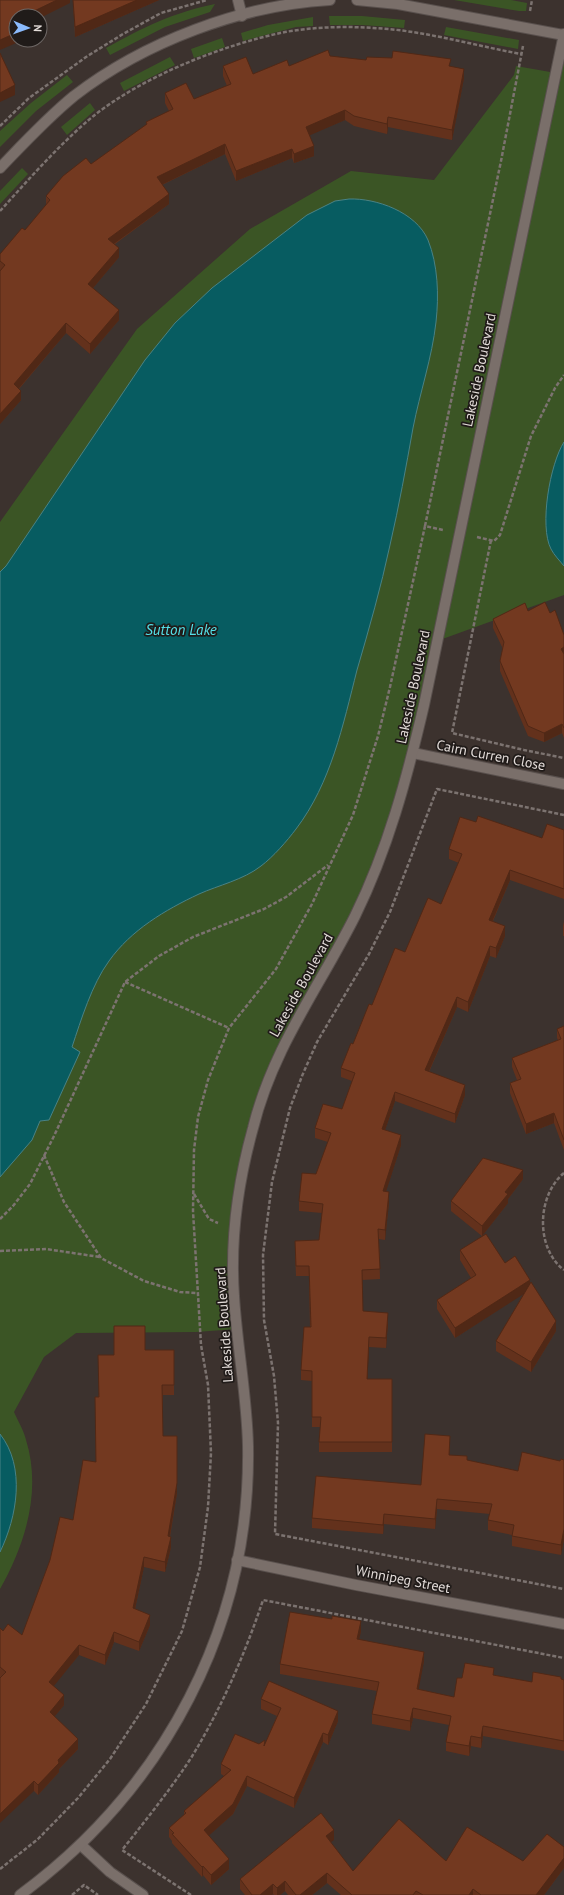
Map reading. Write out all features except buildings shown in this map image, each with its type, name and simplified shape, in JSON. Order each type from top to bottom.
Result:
[{"type":"street","points":[[238,0],[242,16]]},
{"type":"street","points":[[0,168],[40,125],[74,96],[110,71],[144,52],[179,36],[242,16],[302,2],[330,0]]},
{"type":"street","points":[[357,0],[398,4],[564,34]]},
{"type":"street","name":"Lakeside Boulevard","points":[[20,1895],[57,1867],[82,1845],[145,1772],[168,1737],[189,1699],[207,1659],[222,1618],[237,1560],[246,1490],[248,1446],[234,1296],[235,1228],[242,1176],[261,1098],[290,1031],[337,949],[373,876],[389,836],[413,753],[564,34]]},
{"type":"street","name":"Cairn Curren Close","points":[[413,753],[564,784]]},
{"type":"street","name":"Winnipeg Street","points":[[237,1560],[356,1585],[564,1624]]},
{"type":"street","points":[[82,1845],[110,1872],[143,1895]]},
{"type":"path","points":[[0,126],[34,94],[86,57],[122,34],[160,13],[208,0]]},
{"type":"path","points":[[0,1869],[38,1839],[78,1798],[110,1759],[146,1704],[182,1631],[200,1568],[208,1507],[211,1453],[208,1385],[201,1345],[197,1293],[194,1150],[198,1117],[208,1080],[229,1028],[276,969],[312,904],[353,815],[378,736],[425,526],[501,161],[532,0]]},
{"type":"path","points":[[0,211],[62,145],[103,109],[160,76],[235,46],[286,32],[339,27],[374,28],[409,32],[521,54]]},
{"type":"path","points":[[425,526],[494,541],[503,530],[513,491],[531,436],[555,388],[564,375]]},
{"type":"path","points":[[491,540],[452,732],[524,750],[564,758]]},
{"type":"path","points":[[564,815],[437,789],[390,912],[369,954],[317,1042],[290,1108],[273,1175],[263,1255],[264,1320],[274,1376],[278,1423],[275,1534],[564,1588]]},
{"type":"path","points":[[0,1219],[13,1206],[30,1184],[125,982],[159,956],[193,937],[264,909],[286,897],[330,864]]},
{"type":"path","points":[[125,982],[229,1028]]},
{"type":"path","points":[[44,1155],[64,1202],[101,1258]]},
{"type":"path","points":[[564,1173],[559,1177],[549,1192],[543,1211],[545,1242],[553,1257],[564,1270]]},
{"type":"path","points":[[194,1194],[209,1220],[235,1228]]},
{"type":"path","points":[[0,1251],[46,1249],[101,1258],[144,1281],[180,1292],[197,1293]]},
{"type":"path","points":[[191,1895],[122,1850],[160,1803],[191,1757],[211,1722],[253,1628],[263,1600],[564,1658]]},
{"type":"path","points":[[72,1895],[84,1885],[98,1895]]},
{"type":"green space","points":[[454,0],[511,0],[527,3],[526,11],[519,11]]},
{"type":"green space","points":[[215,4],[210,12],[165,27],[110,55],[106,48],[172,16]]},
{"type":"green space","points":[[329,16],[362,16],[405,20],[404,28],[362,25],[330,25]]},
{"type":"green space","points":[[313,17],[313,26],[296,27],[243,41],[241,33],[268,25]]},
{"type":"green space","points":[[446,27],[519,40],[518,49],[444,35]]},
{"type":"green space","points":[[564,34],[564,595],[437,641],[424,705],[373,876],[272,1072],[237,1206],[237,1329],[196,1332],[76,1333],[44,1357],[14,1412],[25,1437],[31,1459],[31,1498],[28,1517],[17,1554],[0,1589],[0,522],[137,329],[250,229],[351,171],[434,180],[514,75],[516,66],[556,73]]},
{"type":"green space","points":[[222,38],[225,47],[194,58],[191,49]]},
{"type":"green space","points":[[170,57],[175,65],[124,91],[120,83]]},
{"type":"green space","points":[[67,75],[73,82],[36,111],[0,147],[0,131],[31,103]]},
{"type":"green space","points":[[90,103],[95,110],[67,135],[61,127]]},
{"type":"green space","points":[[22,168],[28,174],[0,204],[0,191]]},
{"type":"water","name":"Sutton Lake","points":[[360,199],[383,204],[405,214],[422,230],[428,240],[434,260],[437,280],[437,301],[432,349],[416,415],[386,561],[375,608],[341,732],[327,773],[308,811],[292,834],[280,849],[261,866],[247,875],[199,894],[161,914],[138,930],[109,961],[97,980],[79,1025],[72,1047],[80,1052],[49,1120],[40,1121],[32,1140],[0,1177],[0,572],[6,566],[145,360],[175,323],[212,288],[307,215],[335,201]]},
{"type":"water","points":[[564,442],[564,566],[551,549],[546,526],[546,511],[554,465]]},
{"type":"water","points":[[0,1434],[8,1447],[13,1461],[16,1477],[16,1492],[11,1523],[0,1552]]}]
